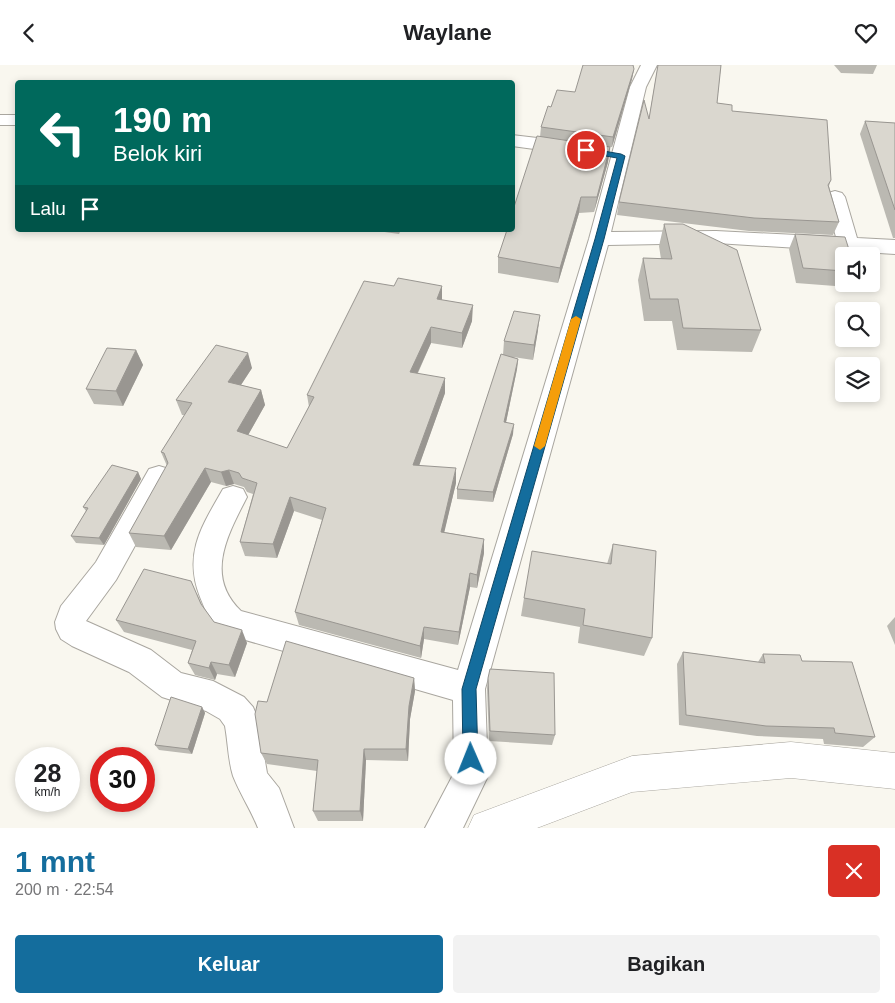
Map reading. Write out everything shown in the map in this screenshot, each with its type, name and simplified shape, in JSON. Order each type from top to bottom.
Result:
[{"type":"street","points":[[443,828],[471,776],[469,689],[599,239],[603,153],[649,65]]},
{"type":"street","points":[[0,120],[15,120]]},
{"type":"street","points":[[515,140],[603,153]]},
{"type":"street","points":[[835,197],[848,244]]},
{"type":"street","points":[[599,239],[716,237],[895,247]]},
{"type":"street","points":[[159,477],[106,571],[72,616],[70,622],[72,629],[83,636],[140,661],[173,686],[213,697],[232,708],[241,719],[250,774],[256,789],[266,801],[276,828]]},
{"type":"street","points":[[233,497],[212,536],[206,568],[207,580],[219,610],[232,623],[469,689]]},
{"type":"street","points":[[487,828],[632,774],[791,760],[895,771]]},
{"type":"building","points":[[583,65],[633,65],[634,69],[613,137],[541,127],[548,106],[551,107],[557,90],[575,92]]},
{"type":"building","points":[[658,65],[721,65],[717,103],[732,105],[732,111],[827,120],[831,180],[828,185],[839,222],[754,218],[619,202],[644,100],[649,119]]},
{"type":"building","points":[[865,121],[895,123],[895,210]]},
{"type":"building","points":[[537,136],[610,147],[597,197],[581,197],[560,268],[498,257],[506,232],[515,232],[515,204]]},
{"type":"building","points":[[664,224],[683,224],[737,250],[761,330],[683,328],[678,299],[650,299],[643,258],[672,259]]},
{"type":"building","points":[[795,234],[845,237],[848,247],[835,247],[835,270],[803,268]]},
{"type":"building","points":[[398,278],[442,286],[437,299],[473,305],[462,333],[431,327],[410,372],[445,378],[413,465],[456,468],[441,532],[484,539],[477,575],[470,573],[459,632],[424,627],[420,646],[295,612],[326,508],[290,497],[273,544],[240,542],[257,483],[242,478],[239,473],[229,470],[221,472],[205,468],[164,536],[129,533],[168,463],[164,453],[161,452],[192,403],[176,400],[216,345],[248,353],[228,382],[261,390],[237,431],[287,448],[314,397],[307,395],[364,281],[394,286]]},
{"type":"building","points":[[514,311],[540,315],[534,345],[504,341]]},
{"type":"building","points":[[107,348],[136,350],[116,391],[86,389]]},
{"type":"building","points":[[501,354],[518,359],[504,422],[514,424],[493,492],[457,489]]},
{"type":"building","points":[[112,465],[138,472],[99,538],[71,536],[88,508],[83,507]]},
{"type":"building","points":[[613,544],[656,551],[652,638],[583,625],[585,609],[524,598],[532,551],[611,564]]},
{"type":"building","points":[[144,569],[191,581],[201,604],[214,622],[242,630],[229,665],[211,662],[209,668],[188,663],[196,641],[116,620]]},
{"type":"building","points":[[286,641],[414,678],[409,706],[406,749],[364,749],[360,811],[313,811],[318,760],[261,753],[255,714],[258,701],[267,702]]},
{"type":"building","points":[[683,652],[765,663],[763,654],[800,655],[802,661],[852,662],[875,737],[835,733],[834,728],[766,726],[686,715]]},
{"type":"building","points":[[490,669],[554,673],[555,735],[490,731],[488,678]]},
{"type":"building","points":[[171,697],[202,707],[188,749],[155,745]]},
{"type":"slow traffic","points":[[540,446],[576,319]]},
{"type":"route","points":[[471,759],[469,689],[599,239],[621,156],[586,150]]}]
